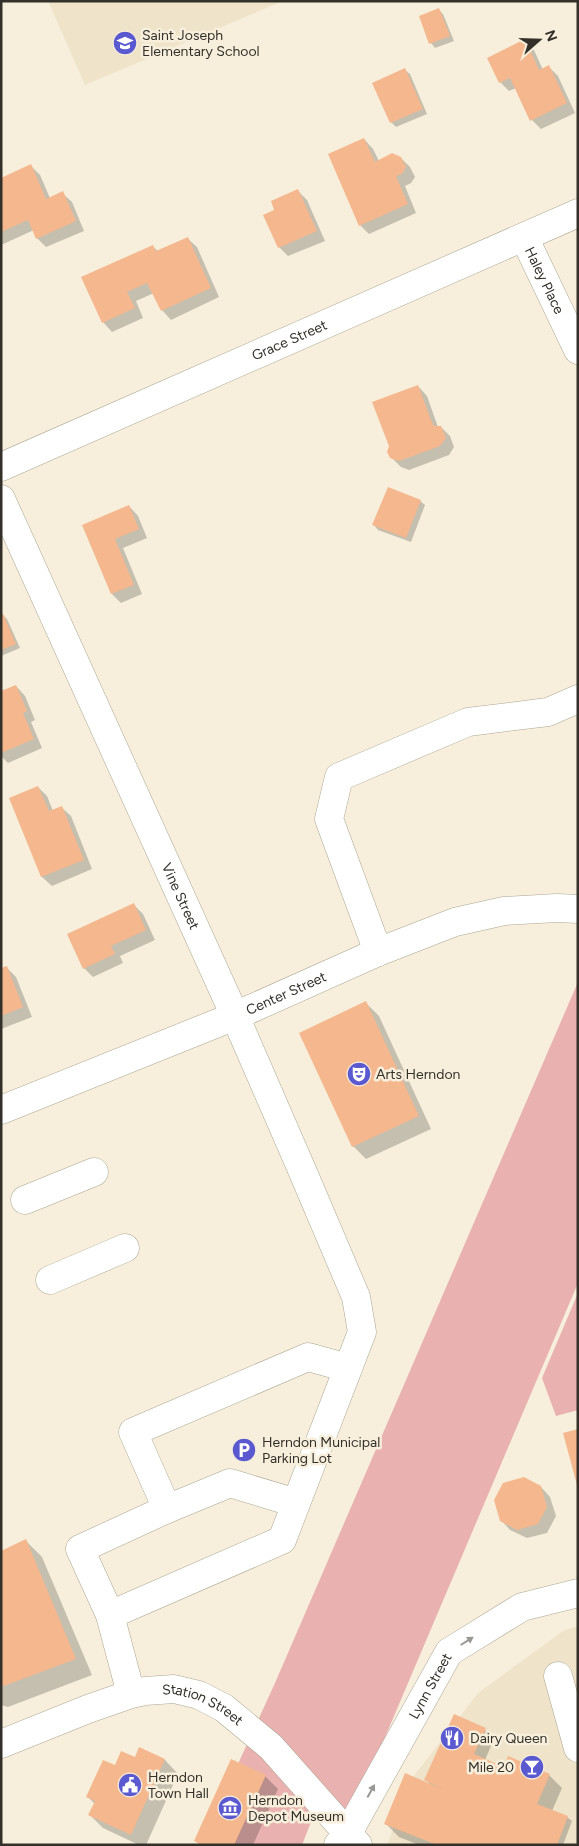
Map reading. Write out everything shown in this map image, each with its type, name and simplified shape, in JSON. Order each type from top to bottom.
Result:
[{"type":"street","name":"Grace Street","points":[[1,467],[578,213]]},
{"type":"street","name":"Haley Place","points":[[524,237],[578,350]]},
{"type":"street","name":"Vine Street","points":[[1,499],[235,1016],[356,1297],[362,1332],[282,1540],[110,1615]]},
{"type":"street","points":[[378,952],[329,819],[339,777],[468,722],[548,712],[578,699]]},
{"type":"street","name":"Center Street","points":[[1,1110],[235,1016],[378,952],[455,922],[522,910],[578,909]]},
{"type":"street","points":[[25,1200],[94,1172]]},
{"type":"street","points":[[50,1280],[125,1248]]},
{"type":"street","points":[[167,1509],[133,1432],[308,1357],[348,1368]]},
{"type":"street","points":[[131,1694],[110,1615],[80,1549],[230,1482],[296,1503]]},
{"type":"street","name":"Lynn Street","points":[[348,1841],[449,1652],[522,1607],[578,1593]]},
{"type":"street","points":[[558,1676],[578,1748]]},
{"type":"street","name":"Station Street","points":[[1,1744],[131,1694],[174,1689],[199,1695],[224,1708],[271,1747],[348,1841]]},
{"type":"shaded area","name":"Saint Joseph Elementary School","points":[[48,1],[283,1],[85,85]]},
{"type":"shaded area","points":[[578,982],[578,1283],[346,1829],[313,1817],[302,1845],[201,1845],[275,1683]]},
{"type":"shaded area","points":[[578,1293],[578,1410],[556,1416],[542,1378]]},
{"type":"shaded area","points":[[578,1626],[578,1845],[387,1845],[413,1777],[478,1693],[563,1631]]},
{"type":"building","points":[[439,8],[450,36],[429,44],[419,16]]},
{"type":"building","points":[[525,39],[539,70],[549,65],[567,103],[530,121],[510,78],[499,83],[487,58]]},
{"type":"building","points":[[405,68],[423,109],[390,123],[372,83]]},
{"type":"building","points":[[364,138],[375,162],[392,153],[401,157],[406,167],[402,174],[396,176],[408,204],[359,226],[328,154]]},
{"type":"building","points":[[31,164],[46,199],[63,191],[76,221],[36,239],[28,220],[1,232],[1,178]]},
{"type":"building","points":[[298,189],[317,231],[278,248],[263,215],[274,210],[271,201]]},
{"type":"building","points":[[188,237],[211,288],[161,311],[147,283],[127,292],[135,308],[102,323],[81,277],[153,245],[156,251]]},
{"type":"building","points":[[418,385],[434,426],[441,426],[446,438],[440,446],[399,461],[390,458],[387,452],[389,446],[372,402]]},
{"type":"building","points":[[388,487],[421,500],[406,538],[372,525]]},
{"type":"building","points":[[129,505],[139,529],[115,539],[134,585],[111,594],[82,525]]},
{"type":"building","points":[[1,614],[3,614],[16,644],[1,650]]},
{"type":"building","points":[[16,685],[27,711],[23,713],[34,739],[1,753],[1,691]]},
{"type":"building","points":[[38,786],[49,811],[62,806],[84,860],[41,877],[9,798]]},
{"type":"building","points":[[134,903],[146,930],[111,946],[115,954],[83,969],[67,934]]},
{"type":"building","points":[[7,966],[23,1007],[1,1016],[1,968]]},
{"type":"building","name":"Arts Herndon","points":[[366,1001],[419,1116],[352,1147],[299,1033]]},
{"type":"building","points":[[578,1429],[578,1485],[577,1485],[563,1433]]},
{"type":"building","points":[[524,1477],[541,1486],[547,1507],[538,1524],[517,1530],[500,1521],[494,1500],[503,1483]]},
{"type":"building","points":[[26,1539],[76,1659],[1,1687],[1,1551]]},
{"type":"building","points":[[454,1714],[486,1728],[474,1754],[504,1767],[508,1756],[550,1774],[537,1804],[568,1816],[557,1845],[437,1845],[384,1824],[405,1773],[442,1789],[424,1780]]},
{"type":"building","points":[[139,1747],[165,1759],[131,1835],[88,1815],[95,1801],[86,1797],[103,1760],[115,1765],[121,1751],[135,1757]]},
{"type":"building","name":"Herndon Depot Museum","points":[[231,1759],[266,1775],[234,1845],[202,1845],[194,1841]]},
{"type":"place","name":"Saint Joseph Elementary School","points":[[125,43]]},
{"type":"place","name":"Arts Herndon","points":[[359,1074]]},
{"type":"place","name":"Herndon Municipal Parking Lot","points":[[244,1450]]},
{"type":"place","name":"Dairy Queen","points":[[452,1738]]},
{"type":"place","name":"Mile 20","points":[[532,1767]]},
{"type":"place","name":"Herndon Town Hall","points":[[130,1785]]},
{"type":"place","name":"Herndon Depot Museum","points":[[230,1808]]}]
